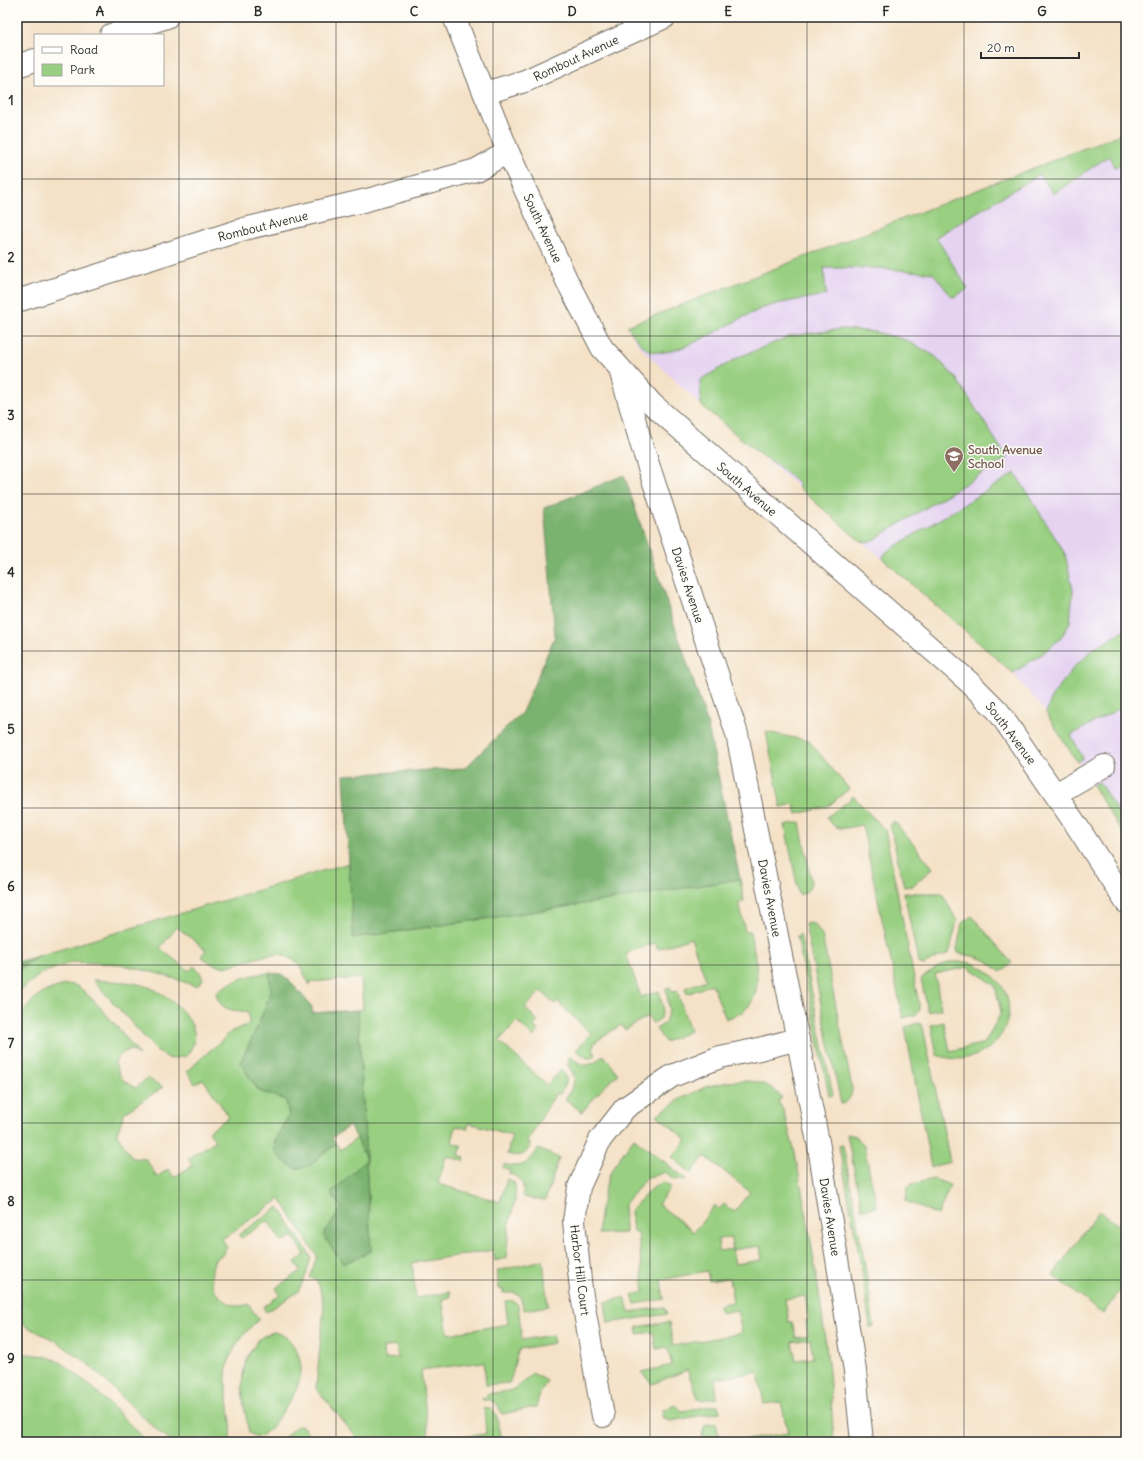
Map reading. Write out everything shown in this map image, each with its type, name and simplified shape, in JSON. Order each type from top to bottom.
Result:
[{"type":"street","points":[[114,34],[166,17]]},
{"type":"street","name":"South Avenue","points":[[454,17],[508,152],[567,281],[602,348],[652,404],[669,420],[969,682],[998,711],[1056,794],[1126,902]]},
{"type":"street","name":"Rombout Avenue","points":[[485,94],[525,81],[665,17]]},
{"type":"street","points":[[17,66],[34,60]]},
{"type":"street","name":"Rombout Avenue","points":[[17,301],[244,229],[367,200],[476,170],[508,152]]},
{"type":"street","name":"Davies Avenue","points":[[620,368],[641,442],[737,734],[819,1147],[850,1339],[858,1394],[862,1442]]},
{"type":"street","points":[[1056,794],[1104,766]]},
{"type":"street","name":"Harbor Hill Court","points":[[603,1416],[581,1290],[574,1221],[579,1187],[600,1140],[625,1108],[672,1076],[720,1057],[798,1039]]},
{"type":"shaded area","name":"South Avenue School","points":[[1126,132],[1126,838],[1046,713],[1013,673],[884,560],[701,405],[645,352],[635,340],[627,326]]},
{"type":"green space","points":[[1126,132],[1126,163],[1114,167],[1109,156],[1053,194],[1040,174],[936,237],[968,289],[954,297],[951,296],[933,273],[876,268],[824,268],[826,295],[766,307],[694,343],[666,352],[650,351],[639,342],[627,326]]},
{"type":"green space","points":[[843,329],[875,332],[906,340],[935,356],[956,378],[1007,458],[875,539],[867,542],[860,541],[799,488],[799,484],[776,464],[763,457],[701,405],[700,380],[739,357],[791,336]]},
{"type":"green space","points":[[1015,473],[1065,554],[1073,590],[1070,622],[1061,638],[1042,654],[1013,673],[884,560],[883,557],[886,552]]},
{"type":"green space","points":[[624,475],[707,722],[740,879],[545,910],[353,938],[344,775],[465,768],[522,712],[555,636],[544,508]]},
{"type":"green space","points":[[1126,630],[1126,705],[1071,735],[1083,758],[1077,762],[1046,713],[1052,696],[1075,666],[1096,647]]},
{"type":"green space","points":[[766,732],[809,741],[849,789],[827,807],[797,814],[794,804],[781,807]]},
{"type":"green space","points":[[1099,782],[1126,825],[1126,838],[1092,785]]},
{"type":"green space","points":[[853,796],[885,830],[920,1009],[917,1013],[903,1018],[862,825],[838,828],[830,822],[827,817]]},
{"type":"green space","points":[[894,821],[933,868],[912,886],[904,887],[890,824]]},
{"type":"green space","points":[[800,822],[811,880],[808,890],[799,895],[785,825]]},
{"type":"green space","points":[[349,863],[354,938],[740,879],[744,901],[739,902],[745,931],[750,931],[756,960],[757,982],[756,992],[747,1008],[726,1019],[712,984],[687,994],[685,988],[706,980],[691,938],[658,949],[655,943],[626,953],[641,997],[659,991],[663,1008],[661,1018],[653,1024],[648,1016],[625,1030],[621,1025],[595,1042],[593,1047],[595,1055],[591,1058],[587,1058],[576,1050],[591,1034],[557,1001],[555,1004],[541,991],[525,1008],[538,1021],[534,1026],[539,1031],[533,1037],[517,1021],[499,1041],[547,1085],[561,1070],[566,1080],[564,1089],[559,1095],[556,1093],[527,1142],[531,1145],[524,1154],[515,1156],[507,1154],[512,1135],[469,1123],[467,1129],[456,1126],[452,1142],[462,1146],[459,1155],[465,1157],[464,1161],[446,1156],[438,1184],[500,1202],[507,1179],[514,1182],[516,1193],[509,1226],[506,1258],[495,1261],[493,1250],[412,1263],[416,1298],[450,1292],[450,1297],[442,1299],[448,1334],[508,1324],[505,1301],[514,1301],[518,1305],[522,1340],[552,1335],[554,1343],[520,1349],[516,1357],[509,1383],[486,1385],[484,1362],[421,1370],[429,1441],[486,1434],[484,1409],[488,1409],[496,1415],[503,1442],[360,1442],[316,1388],[324,1306],[319,1285],[316,1280],[310,1278],[317,1256],[280,1199],[222,1239],[227,1247],[223,1250],[225,1253],[215,1259],[212,1268],[212,1282],[218,1294],[227,1302],[237,1306],[248,1304],[259,1319],[236,1345],[227,1368],[226,1386],[231,1428],[229,1442],[172,1442],[164,1437],[87,1363],[56,1341],[27,1327],[22,1322],[17,1201],[17,1032],[20,1019],[35,998],[47,991],[64,985],[74,985],[80,988],[98,1005],[139,1055],[131,1050],[123,1052],[118,1057],[115,1062],[118,1072],[122,1078],[128,1084],[136,1088],[147,1078],[163,1087],[124,1113],[117,1134],[132,1158],[146,1159],[157,1177],[168,1169],[174,1177],[192,1166],[188,1158],[215,1141],[209,1131],[229,1117],[203,1079],[195,1084],[187,1071],[232,1031],[249,1024],[248,1012],[232,1010],[223,1006],[220,1003],[216,992],[241,979],[269,973],[271,992],[257,1028],[240,1063],[259,1091],[286,1100],[289,1116],[274,1142],[310,1165],[336,1144],[340,1150],[357,1138],[366,1158],[358,1010],[363,1009],[361,978],[310,982],[310,985],[298,963],[281,954],[264,956],[225,967],[212,964],[201,956],[206,950],[177,927],[160,948],[189,971],[194,966],[200,972],[203,980],[196,986],[163,975],[120,964],[73,962],[42,973],[17,993],[17,971],[38,956]],"holes":[[[366,1161],[371,1251],[331,1193]],[[396,1346],[398,1358],[384,1359],[383,1348]]]},
{"type":"green space","points":[[904,893],[942,893],[957,921],[949,954],[934,959],[924,965],[920,964],[918,961]]},
{"type":"green space","points":[[972,916],[1012,963],[1001,972],[987,961],[958,953],[957,949],[962,923]]},
{"type":"green space","points":[[810,923],[815,925],[822,935],[852,1088],[850,1098],[841,1104],[805,924]]},
{"type":"green space","points":[[800,934],[833,1095],[829,1096],[797,936]]},
{"type":"green space","points":[[38,956],[17,971],[17,962]]},
{"type":"green space","points":[[950,962],[966,962],[986,970],[1002,986],[1008,1002],[1008,1019],[1002,1034],[990,1047],[975,1056],[957,1059],[937,1055],[931,1025],[944,1022],[950,1051],[985,1043],[1001,1012],[995,985],[968,967],[935,974],[941,1009],[928,1012],[921,979],[936,968]]},
{"type":"green space","points":[[269,973],[281,974],[291,982],[312,1007],[312,1013],[358,1010],[371,1251],[343,1264],[323,1235],[342,1208],[331,1193],[366,1160],[357,1138],[349,1126],[332,1138],[336,1144],[310,1165],[296,1169],[283,1161],[276,1153],[275,1143],[279,1131],[289,1116],[286,1100],[259,1091],[240,1063],[257,1028],[271,992]]},
{"type":"green space","points":[[93,980],[142,985],[159,992],[178,1006],[191,1024],[194,1033],[194,1042],[187,1056],[170,1059],[156,1050]]},
{"type":"green space","points":[[670,987],[673,992],[677,991],[690,1031],[665,1042],[656,1029],[665,1023],[669,1009],[666,988]]},
{"type":"green space","points":[[918,1023],[923,1027],[950,1162],[931,1167],[905,1027]]},
{"type":"green space","points":[[604,1055],[618,1074],[601,1090],[582,1112],[565,1099],[574,1082],[573,1074],[567,1065],[570,1061],[567,1059],[570,1056],[579,1063],[587,1065],[595,1062]]},
{"type":"green space","points":[[735,1081],[749,1081],[767,1085],[777,1092],[782,1098],[778,1101],[783,1110],[795,1153],[821,1306],[829,1371],[834,1442],[735,1442],[788,1433],[781,1402],[764,1404],[758,1372],[715,1379],[717,1398],[699,1400],[687,1370],[652,1384],[642,1372],[672,1365],[667,1347],[656,1349],[653,1332],[638,1334],[637,1327],[669,1322],[673,1346],[742,1333],[737,1310],[720,1313],[719,1305],[733,1302],[729,1278],[709,1281],[707,1271],[661,1280],[664,1299],[635,1304],[632,1295],[644,1292],[638,1232],[633,1232],[631,1211],[649,1191],[663,1182],[671,1187],[658,1204],[694,1232],[715,1205],[719,1209],[724,1204],[734,1212],[750,1192],[705,1156],[691,1173],[672,1157],[687,1140],[657,1115],[680,1099],[708,1086]],"holes":[[[731,1238],[732,1249],[719,1251],[718,1239]],[[760,1246],[762,1260],[735,1264],[732,1250]],[[805,1296],[809,1319],[806,1320],[808,1336],[796,1338],[792,1322],[789,1322],[785,1299]],[[810,1339],[813,1358],[796,1360],[792,1342]]]},
{"type":"green space","points":[[847,1134],[856,1136],[864,1146],[877,1207],[862,1210]]},
{"type":"green space","points":[[634,1138],[686,1179],[684,1182],[678,1178],[676,1181],[665,1172],[646,1179],[624,1205],[625,1233],[598,1234],[601,1207],[611,1172]]},
{"type":"green space","points":[[843,1145],[866,1271],[874,1327],[870,1327],[862,1272],[839,1146]]},
{"type":"green space","points":[[538,1149],[559,1158],[545,1201],[523,1197],[521,1181],[517,1177],[509,1174],[510,1170],[503,1168],[504,1164],[515,1166],[528,1162]]},
{"type":"green space","points":[[934,1179],[950,1185],[938,1215],[906,1201],[907,1188],[911,1184]]},
{"type":"green space","points":[[279,1207],[311,1257],[306,1275],[298,1292],[266,1312],[263,1307],[280,1295],[276,1288],[301,1271],[295,1262],[305,1255],[293,1236],[282,1242],[268,1221],[241,1238],[238,1235]]},
{"type":"green space","points":[[1099,1211],[1126,1230],[1126,1282],[1103,1314],[1053,1275]]},
{"type":"green space","points":[[543,1260],[548,1306],[524,1310],[520,1295],[514,1293],[503,1293],[503,1289],[499,1289],[497,1271]]},
{"type":"green space","points":[[625,1297],[629,1312],[665,1307],[667,1314],[608,1323],[605,1302]]},
{"type":"green space","points":[[274,1332],[286,1337],[295,1348],[301,1367],[300,1376],[290,1402],[266,1433],[259,1437],[249,1433],[243,1402],[242,1381],[246,1361],[257,1341]]},
{"type":"green space","points":[[28,1354],[44,1356],[59,1361],[90,1385],[148,1442],[17,1442],[17,1356]]},
{"type":"green space","points":[[532,1373],[547,1381],[540,1393],[536,1407],[502,1414],[499,1407],[493,1401],[483,1400],[482,1398],[487,1397],[487,1394],[509,1391],[518,1387]]},
{"type":"green space","points":[[676,1405],[682,1411],[718,1405],[720,1412],[671,1421],[662,1417],[663,1410]]},
{"type":"green space","points":[[716,1423],[720,1442],[700,1442],[705,1425]]},
{"type":"green space","points":[[295,1427],[303,1427],[315,1442],[280,1442]]},
{"type":"place","name":"South Avenue School","points":[[954,473]]}]
